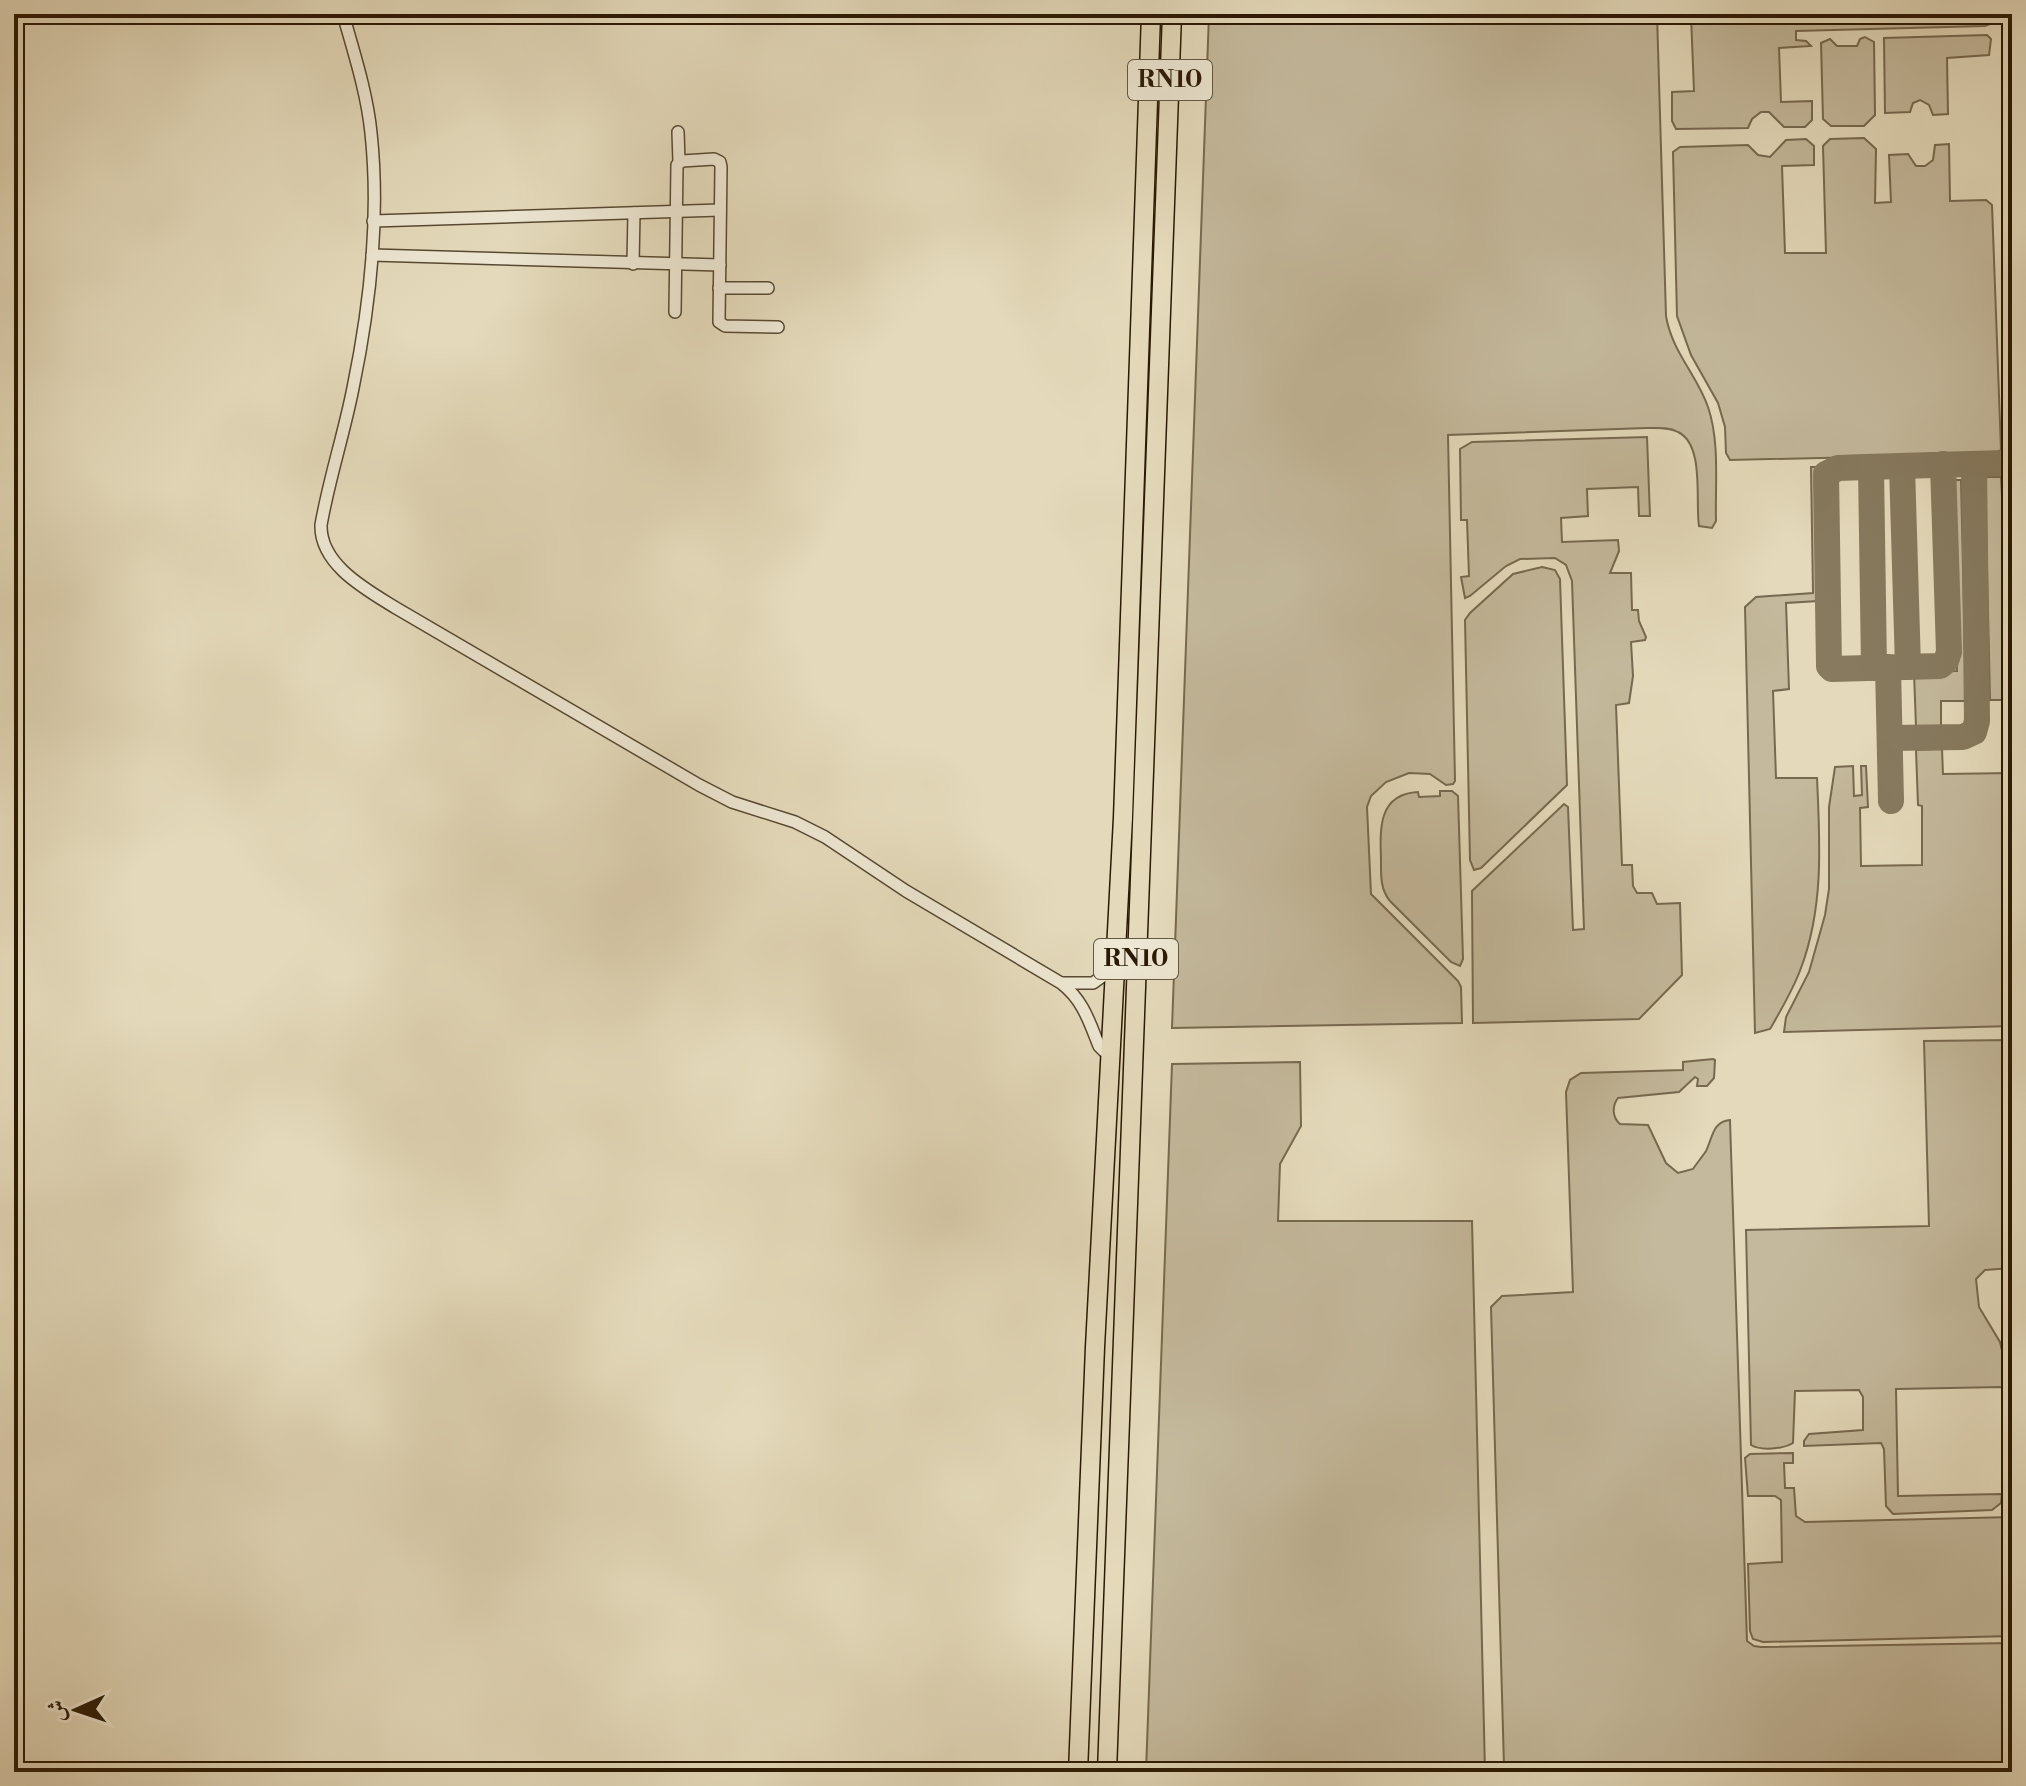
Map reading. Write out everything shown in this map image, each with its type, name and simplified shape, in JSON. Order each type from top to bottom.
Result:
[{"type":"highway","name":"RN10","points":[[1078,1772],[1095,1347],[1123,818],[1151,14]]},
{"type":"highway","name":"RN10","points":[[1107,1772],[1172,14]]},
{"type":"highway","points":[[1146,145],[1168,146]]},
{"type":"highway","points":[[1111,1053],[1133,1053]]},
{"type":"street","points":[[343,14],[366,98],[371,132],[373,221],[367,307],[354,387],[321,525],[324,546],[339,567],[396,608],[699,785],[732,802],[795,822],[825,837],[906,891],[1061,983],[1072,991],[1083,1006],[1099,1046],[1111,1053]]},
{"type":"street","points":[[675,312],[678,132]]},
{"type":"street","points":[[679,162],[714,159],[720,162],[719,321],[725,326],[778,327]]},
{"type":"street","points":[[373,221],[720,210]]},
{"type":"street","points":[[633,264],[634,213]]},
{"type":"street","points":[[372,255],[720,265]]},
{"type":"street","points":[[719,288],[768,288]]},
{"type":"street","points":[[1061,983],[1093,983],[1114,968]]},
{"type":"shaded area","points":[[1209,14],[1657,14],[1666,316],[1674,341],[1703,395],[1712,420],[1716,449],[1716,521],[1712,528],[1699,526],[1697,474],[1692,449],[1686,439],[1674,430],[1647,428],[1448,435],[1455,781],[1446,785],[1430,774],[1409,773],[1386,782],[1371,796],[1367,807],[1371,894],[1458,981],[1461,987],[1462,1023],[1172,1028]]},
{"type":"shaded area","points":[[1992,14],[1990,24],[1985,26],[1796,31],[1796,40],[1806,41],[1811,46],[1779,48],[1781,102],[1812,101],[1812,120],[1805,127],[1784,127],[1769,112],[1761,112],[1752,119],[1748,128],[1676,129],[1672,121],[1672,92],[1694,91],[1691,16]]},
{"type":"shaded area","points":[[1987,35],[1991,39],[1989,55],[1947,58],[1948,114],[1933,115],[1929,105],[1920,100],[1913,103],[1910,112],[1885,113],[1884,38]]},
{"type":"shaded area","points":[[1865,37],[1874,42],[1875,115],[1864,126],[1831,126],[1823,119],[1821,43],[1830,39],[1837,46],[1857,46],[1860,39]]},
{"type":"shaded area","points":[[1864,138],[1876,149],[1875,203],[1891,202],[1889,155],[1908,154],[1916,166],[1925,166],[1933,160],[1935,145],[1949,144],[1950,201],[1986,200],[1992,205],[2001,450],[1993,454],[1730,460],[1726,453],[1725,427],[1718,403],[1691,355],[1677,316],[1673,152],[1680,147],[1748,145],[1758,155],[1770,157],[1786,140],[1806,139],[1814,146],[1814,165],[1782,166],[1785,253],[1826,253],[1823,146],[1830,139]]},
{"type":"shaded area","points":[[1647,437],[1650,516],[1639,516],[1638,487],[1587,489],[1588,516],[1561,518],[1562,542],[1618,540],[1619,551],[1610,573],[1631,573],[1632,610],[1638,610],[1646,637],[1645,640],[1631,642],[1633,676],[1629,703],[1616,705],[1622,865],[1632,865],[1633,886],[1637,893],[1652,893],[1657,904],[1680,903],[1682,975],[1639,1019],[1473,1023],[1472,891],[1564,804],[1568,807],[1573,930],[1584,929],[1572,581],[1566,565],[1555,558],[1520,559],[1465,598],[1461,577],[1469,576],[1467,520],[1461,520],[1460,449],[1472,442]]},
{"type":"shaded area","points":[[1811,467],[1816,467],[1818,601],[1786,603],[1789,689],[1773,691],[1776,778],[1817,778],[1817,898],[1808,945],[1787,1000],[1770,1029],[1755,1033],[1745,607],[1756,597],[1813,593]]},
{"type":"shaded area","points":[[1985,477],[2001,477],[2004,536],[2012,561],[2012,700],[1990,700]]},
{"type":"shaded area","points":[[1952,480],[1961,480],[1966,701],[1941,701],[1941,727],[1916,727],[1914,672],[1957,671]]},
{"type":"shaded area","points":[[1542,567],[1555,570],[1560,579],[1567,785],[1481,868],[1474,870],[1470,860],[1465,620],[1513,574]]},
{"type":"shaded area","points":[[1942,749],[1943,774],[2012,773],[2012,1026],[1784,1032],[1786,1017],[1809,972],[1825,915],[1829,889],[1829,807],[1835,767],[1853,766],[1854,796],[1862,795],[1861,766],[1866,766],[1868,807],[1860,808],[1861,866],[1922,865],[1922,806],[1918,805],[1916,750]]},
{"type":"shaded area","points":[[1440,791],[1452,791],[1458,796],[1463,959],[1460,966],[1451,962],[1390,901],[1382,882],[1381,836],[1388,806],[1405,794],[1418,792],[1419,797],[1440,796]]},
{"type":"shaded area","points":[[2012,1040],[2012,1268],[1985,1270],[1976,1279],[1979,1307],[2000,1342],[2010,1384],[2007,1479],[2003,1482],[2002,1387],[1896,1389],[1898,1496],[2002,1494],[2001,1503],[1992,1510],[1893,1514],[1886,1506],[1884,1449],[1881,1443],[1804,1446],[1809,1434],[1863,1430],[1863,1397],[1859,1390],[1795,1391],[1793,1443],[1772,1448],[1751,1445],[1746,1230],[1929,1226],[1924,1041]]},
{"type":"shaded area","points":[[1713,1059],[1714,1078],[1707,1086],[1697,1086],[1698,1079],[1695,1077],[1679,1092],[1618,1098],[1614,1111],[1620,1124],[1648,1125],[1666,1163],[1678,1173],[1693,1169],[1706,1151],[1716,1127],[1730,1120],[1747,1641],[1761,1647],[2012,1643],[2012,1772],[1745,1772],[1744,1764],[1509,1772],[1504,1766],[1491,1307],[1502,1296],[1573,1292],[1566,1092],[1570,1080],[1581,1073],[1683,1070],[1683,1062]]},
{"type":"shaded area","points":[[1300,1062],[1301,1126],[1280,1164],[1278,1221],[1472,1221],[1485,1772],[1146,1772],[1172,1064]]},
{"type":"shaded area","points":[[1793,1453],[1793,1463],[1784,1463],[1785,1488],[1794,1488],[1796,1516],[1805,1522],[2012,1517],[2012,1636],[1763,1642],[1753,1639],[1750,1631],[1748,1564],[1782,1562],[1781,1500],[1775,1496],[1748,1496],[1745,1458],[1750,1454]]},
{"type":"taxiway","points":[[1943,464],[1949,652],[1946,661],[1940,666],[1832,669],[1829,666],[1826,474],[1838,468],[1903,466],[1925,465],[1947,464],[2012,463]]},
{"type":"taxiway","points":[[1890,738],[1963,737],[1974,732],[1977,721],[1974,464]]},
{"type":"taxiway","points":[[1902,466],[1908,667]]},
{"type":"taxiway","points":[[1871,467],[1874,668]]},
{"type":"taxiway","points":[[1888,667],[1891,801]]}]
